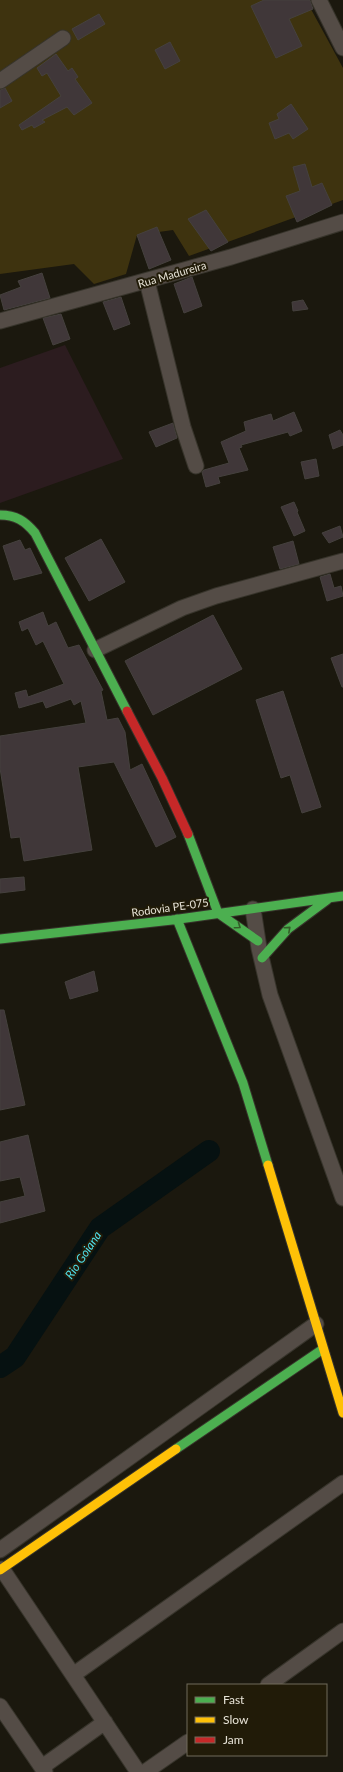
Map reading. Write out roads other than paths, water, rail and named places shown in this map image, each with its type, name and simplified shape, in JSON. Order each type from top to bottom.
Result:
[{"type":"street","points":[[319,0],[343,48]]},
{"type":"street","points":[[0,81],[63,38]]},
{"type":"street","name":"Rua Madureira","points":[[0,321],[268,247],[343,222]]},
{"type":"street","points":[[147,281],[183,427],[196,466]]},
{"type":"street","points":[[0,515],[19,517],[35,533],[125,705],[180,816],[208,884],[218,913],[258,940]]},
{"type":"street","points":[[95,650],[182,608],[216,596],[343,561]]},
{"type":"street","name":"Rodovia PE-075","points":[[0,939],[65,933],[177,919],[343,896]]},
{"type":"street","points":[[262,958],[288,929],[331,897]]},
{"type":"street","points":[[253,909],[270,995],[338,1166],[343,1198]]},
{"type":"street","points":[[177,919],[242,1083],[343,1413]]},
{"type":"street","points":[[0,1550],[316,1324]]},
{"type":"street","points":[[138,1772],[1,1570],[324,1349]]},
{"type":"street","points":[[73,1675],[343,1483]]},
{"type":"street","points":[[269,1684],[343,1631]]},
{"type":"street","points":[[0,1706],[44,1770],[105,1722]]},
{"type":"street","points":[[146,1772],[187,1743]]},
{"type":"waterway","name":"Rio Goiana","points":[[0,1367],[15,1357],[100,1228],[209,1151]]}]
